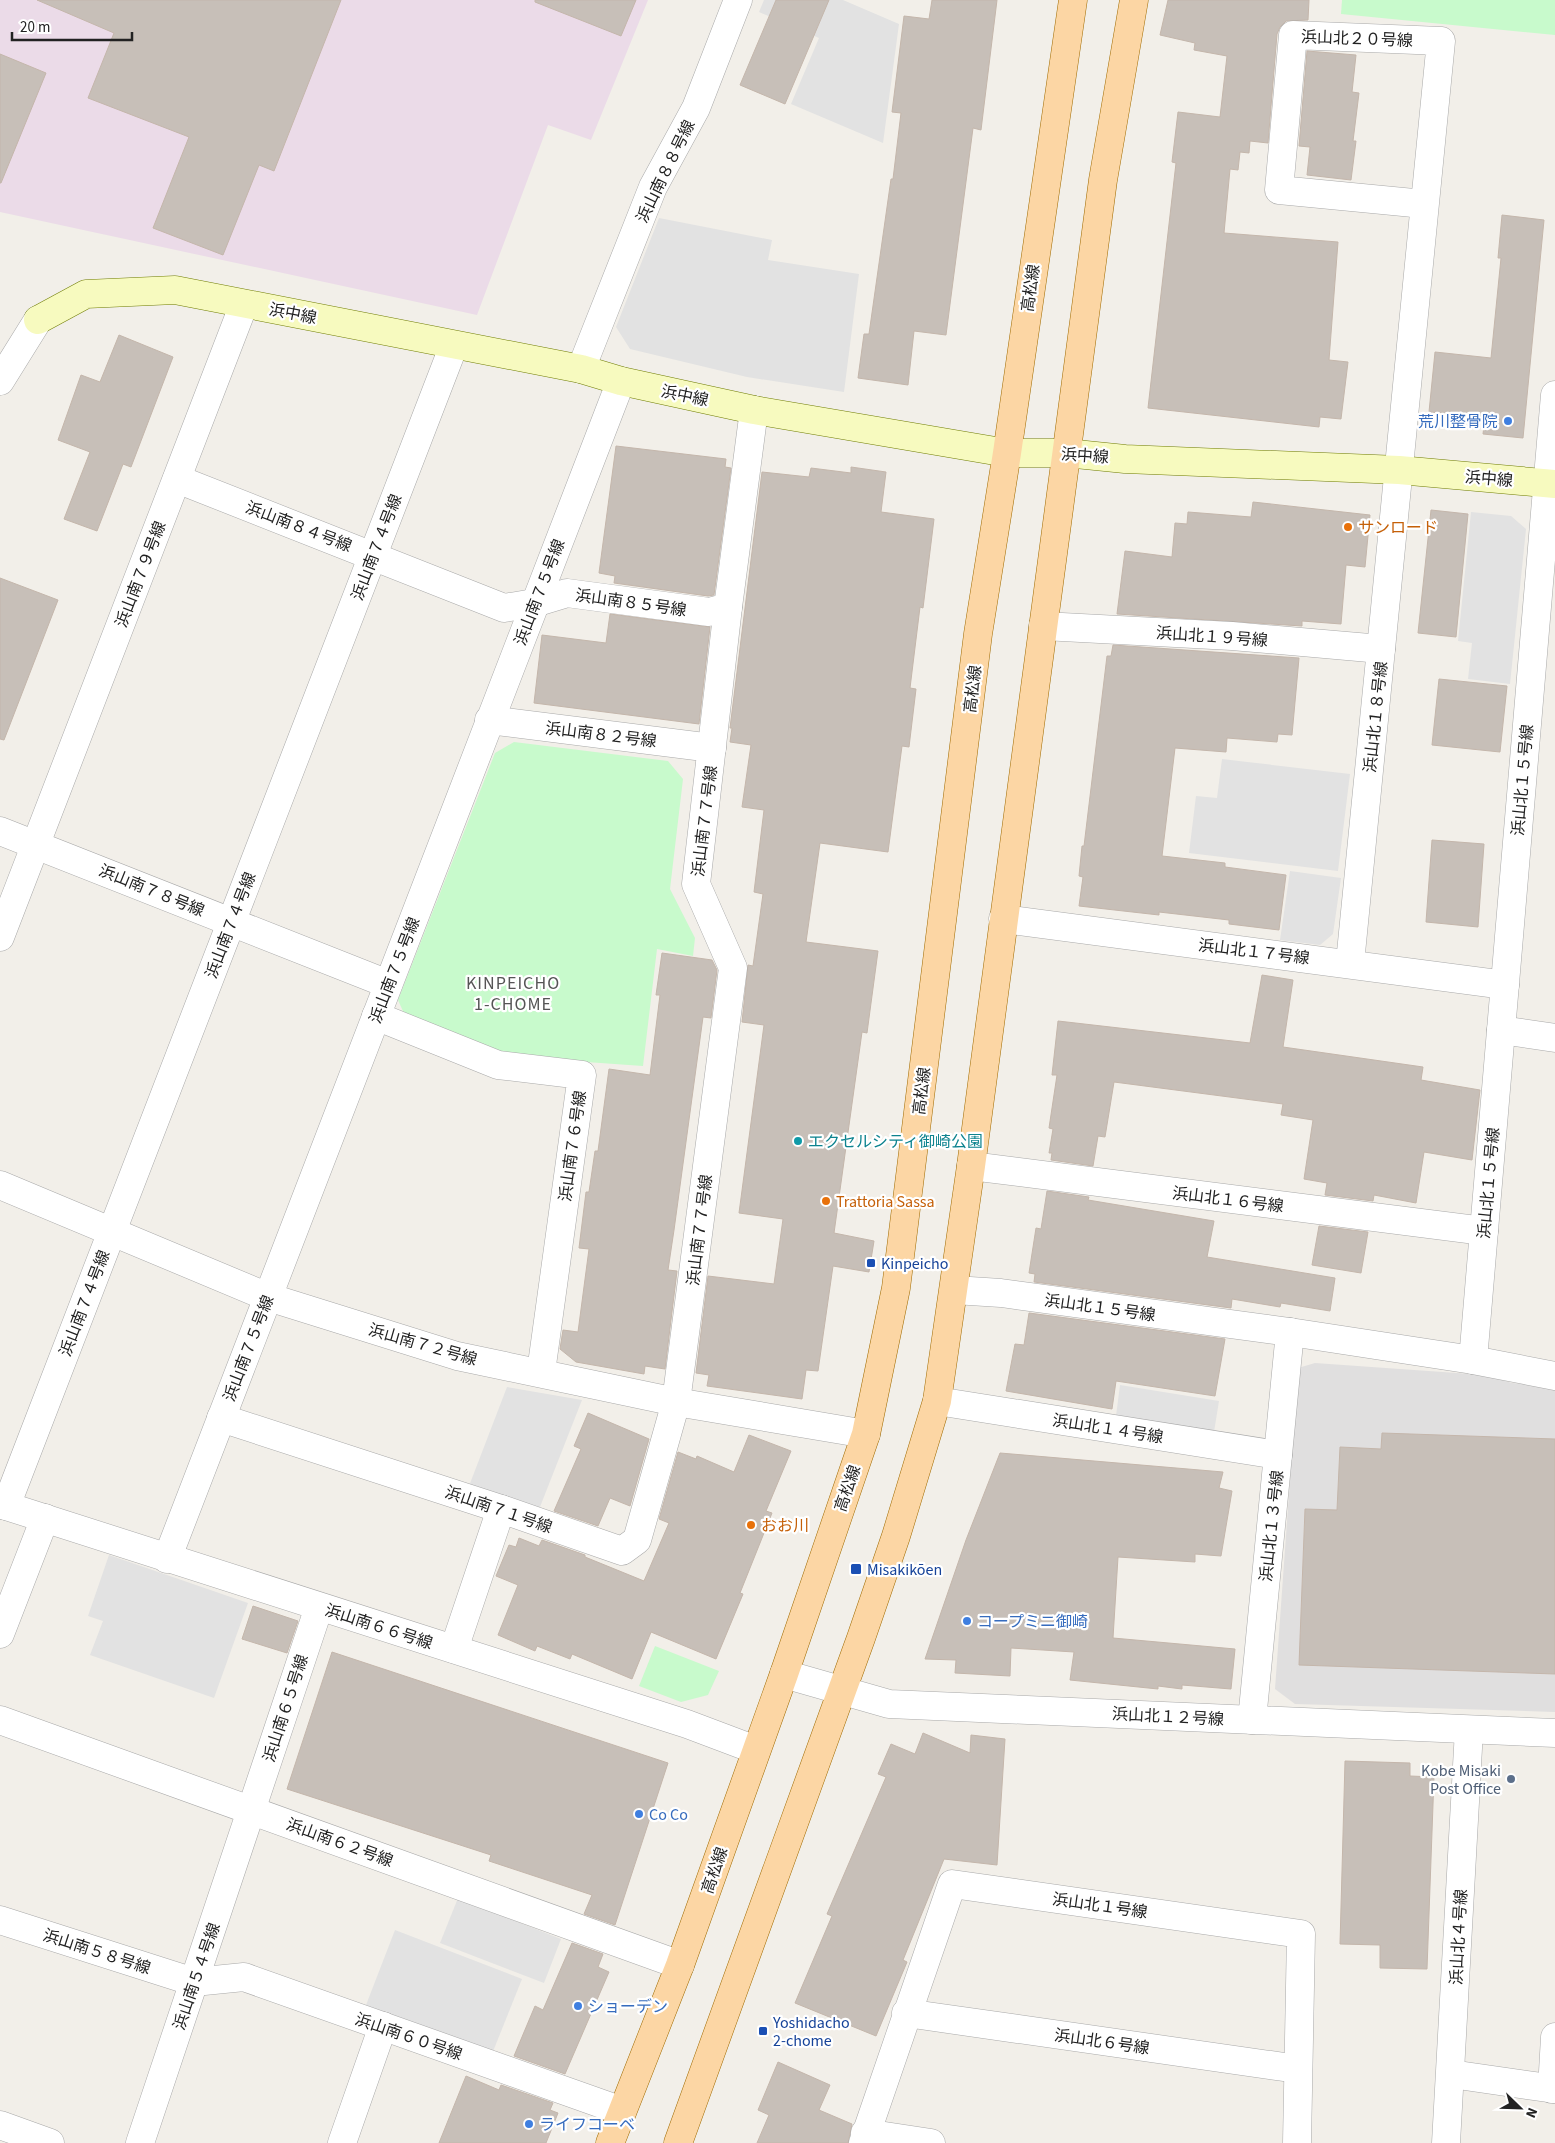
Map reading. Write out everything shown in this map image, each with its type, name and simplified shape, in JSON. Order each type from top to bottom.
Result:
[{"type":"main road","name":"高松線","points":[[610,2143],[680,1965],[784,1674],[866,1434],[896,1288],[978,634],[1007,453],[1072,0]]},
{"type":"main road","points":[[678,2143],[843,1689],[896,1536],[937,1401],[971,1166],[1103,180],[1134,0]]},
{"type":"street","name":"浜山南８８号線","points":[[581,369],[654,187],[696,108],[738,0]]},
{"type":"street","name":"浜山北２０号線","points":[[1399,470],[1440,41],[1293,35],[1279,190],[1424,204]]},
{"type":"street","name":"浜中線","points":[[0,381],[38,320],[86,294],[175,290],[581,369],[621,381],[754,410],[1007,453],[1066,453],[1125,459],[1399,470],[1551,484]]},
{"type":"street","name":"浜山南７９号線","points":[[0,937],[244,304]]},
{"type":"street","name":"浜山南７４号線","points":[[3,1505],[454,345]]},
{"type":"street","name":"浜山南７５号線","points":[[167,1559],[534,602],[621,381]]},
{"type":"street","name":"浜山北１５号線","points":[[954,1290],[1001,1293],[1290,1332],[1473,1360],[1505,985],[1544,661],[1555,395]]},
{"type":"street","name":"浜山南７７号線","points":[[676,1402],[733,968],[696,884],[728,607],[754,410]]},
{"type":"street","name":"浜山北１８号線","points":[[1350,963],[1399,470]]},
{"type":"street","name":"浜山南８４号線","points":[[177,479],[504,608],[534,602]]},
{"type":"street","name":"浜山南８５号線","points":[[534,602],[566,593],[709,612],[728,607]]},
{"type":"street","name":"浜山北１９号線","points":[[1043,626],[1232,636],[1382,648]]},
{"type":"street","name":"浜山南８２号線","points":[[489,720],[712,748]]},
{"type":"street","name":"浜山南７８号線","points":[[0,831],[388,984]]},
{"type":"street","name":"浜山北１７号線","points":[[1003,919],[1350,963],[1505,985]]},
{"type":"street","name":"浜山南７６号線","points":[[376,1016],[498,1065],[582,1075],[541,1372]]},
{"type":"street","points":[[1501,1030],[1555,1038]]},
{"type":"street","name":"浜山北１６号線","points":[[971,1166],[1484,1231]]},
{"type":"street","name":"浜山南７２号線","points":[[0,1185],[268,1297],[457,1356],[541,1372],[676,1402],[866,1434]]},
{"type":"street","name":"浜山北１３号線","points":[[1252,1720],[1290,1332]]},
{"type":"street","points":[[1473,1360],[1555,1376]]},
{"type":"street","name":"浜山北１４号線","points":[[937,1401],[1278,1455]]},
{"type":"street","name":"浜山南７１号線","points":[[221,1418],[501,1509],[622,1552],[637,1540],[676,1402]]},
{"type":"street","name":"浜山南６６号線","points":[[3,1505],[687,1724],[756,1750]]},
{"type":"street","points":[[454,1649],[501,1509]]},
{"type":"street","points":[[0,1634],[45,1518]]},
{"type":"street","name":"浜山南６５号線","points":[[252,1810],[319,1607]]},
{"type":"street","name":"浜山北１２号線","points":[[784,1674],[843,1689],[889,1704],[1555,1733]]},
{"type":"street","name":"浜山南６２号線","points":[[0,1720],[680,1965]]},
{"type":"street","name":"浜山北４号線","points":[[1446,2143],[1469,1730]]},
{"type":"street","name":"浜山南５４号線","points":[[140,2143],[252,1810]]},
{"type":"street","name":"浜山北１号線","points":[[931,2143],[864,2138],[952,1884],[1301,1934],[1297,2143]]},
{"type":"street","name":"浜山南５８号線","points":[[0,1920],[194,1982]]},
{"type":"street","name":"浜山南６０号線","points":[[194,1982],[244,1977],[622,2111]]},
{"type":"street","name":"浜山北６号線","points":[[906,2013],[1298,2069]]},
{"type":"street","points":[[342,2143],[383,2026]]},
{"type":"street","points":[[1451,2074],[1554,2089],[1555,2037]]},
{"type":"street","points":[[0,2125],[50,2143]]},
{"type":"shaded area","points":[[0,0],[648,0],[591,140],[548,125],[477,315],[0,212]]},
{"type":"shaded area","points":[[764,0],[843,0],[899,24],[883,143],[791,104],[819,38],[759,12]]},
{"type":"shaded area","points":[[659,218],[772,240],[768,260],[859,274],[844,392],[747,377],[630,349],[616,327]]},
{"type":"shaded area","points":[[1471,512],[1511,516],[1526,529],[1510,684],[1468,679],[1472,643],[1458,641]]},
{"type":"shaded area","points":[[1222,759],[1350,774],[1338,871],[1189,853],[1196,796],[1217,798]]},
{"type":"shaded area","points":[[1290,871],[1341,878],[1333,934],[1320,945],[1280,940]]},
{"type":"shaded area","points":[[1315,1363],[1485,1375],[1512,1383],[1555,1387],[1555,1712],[1295,1704],[1275,1689],[1298,1368]]},
{"type":"shaded area","points":[[1120,1385],[1219,1401],[1214,1432],[1116,1416]]},
{"type":"shaded area","points":[[507,1387],[582,1400],[538,1512],[469,1486]]},
{"type":"shaded area","points":[[109,1555],[248,1603],[214,1698],[90,1655],[103,1621],[88,1616]]},
{"type":"shaded area","points":[[458,1898],[561,1939],[544,1983],[440,1943]]},
{"type":"shaded area","points":[[395,1930],[522,1979],[492,2054],[366,2005]]},
{"type":"green space","points":[[1342,0],[1555,0],[1555,35],[1341,14]]},
{"type":"green space","points":[[514,742],[668,761],[683,779],[670,889],[695,938],[693,956],[657,949],[643,1066],[502,1056],[406,1018],[398,1000],[495,753]]},
{"type":"green space","points":[[655,1646],[719,1671],[708,1695],[681,1702],[639,1686]]},
{"type":"building","points":[[37,0],[341,0],[274,171],[259,165],[223,255],[153,228],[189,137],[88,98],[114,33]]},
{"type":"building","points":[[535,0],[636,0],[621,36],[535,2]]},
{"type":"building","points":[[776,0],[829,0],[785,104],[740,85]]},
{"type":"building","points":[[932,0],[997,0],[981,130],[973,128],[946,335],[914,331],[908,385],[858,378],[864,334],[869,334],[891,179],[893,179],[901,113],[892,112],[904,16],[929,19]]},
{"type":"building","points":[[1168,0],[1309,0],[1308,20],[1286,21],[1280,27],[1277,34],[1268,143],[1250,141],[1249,153],[1240,152],[1238,170],[1230,169],[1224,233],[1338,242],[1329,360],[1348,362],[1341,419],[1320,417],[1319,427],[1148,408],[1176,163],[1172,162],[1178,112],[1220,117],[1227,56],[1194,50],[1195,43],[1160,35]]},
{"type":"building","points":[[1307,51],[1356,55],[1352,92],[1359,93],[1353,141],[1356,141],[1351,180],[1307,175],[1310,147],[1299,146]]},
{"type":"building","points":[[0,54],[46,73],[1,183],[0,183]]},
{"type":"building","points":[[1502,215],[1544,220],[1523,438],[1483,434],[1485,417],[1429,412],[1435,352],[1491,358],[1501,258],[1498,258]]},
{"type":"building","points":[[119,335],[173,357],[131,467],[123,464],[97,531],[64,519],[90,452],[58,440],[81,375],[100,382]]},
{"type":"building","points":[[616,446],[726,459],[725,467],[731,468],[714,595],[708,596],[614,583],[615,576],[599,573]]},
{"type":"building","points":[[851,467],[886,472],[881,512],[934,519],[923,608],[920,607],[910,688],[916,689],[909,747],[902,746],[888,852],[820,843],[806,942],[878,951],[867,1033],[862,1032],[834,1233],[874,1241],[869,1272],[833,1266],[818,1371],[806,1370],[802,1399],[707,1386],[709,1375],[696,1373],[708,1276],[774,1284],[783,1219],[739,1213],[764,1025],[742,1022],[748,965],[753,966],[763,894],[754,892],[764,810],[742,807],[751,745],[730,742],[732,728],[730,728],[762,472],[809,477],[811,468],[851,473]]},
{"type":"building","points":[[1253,502],[1370,515],[1365,567],[1346,565],[1341,624],[1302,621],[1302,626],[1117,614],[1125,551],[1172,557],[1175,523],[1187,524],[1188,512],[1251,517]]},
{"type":"building","points":[[1431,510],[1468,514],[1456,637],[1418,633]]},
{"type":"building","points":[[0,578],[58,600],[4,740],[0,739]]},
{"type":"building","points":[[610,614],[710,627],[699,724],[534,703],[542,635],[606,643]]},
{"type":"building","points":[[1113,645],[1299,658],[1292,735],[1278,734],[1277,742],[1227,738],[1226,752],[1175,748],[1162,856],[1225,863],[1225,867],[1286,875],[1279,930],[1229,924],[1229,920],[1159,912],[1159,915],[1079,906],[1083,877],[1079,876],[1082,846],[1084,846],[1107,656],[1111,656]]},
{"type":"building","points":[[1439,679],[1507,686],[1500,752],[1432,745]]},
{"type":"building","points":[[1432,840],[1484,844],[1478,927],[1426,922]]},
{"type":"building","points":[[662,953],[712,960],[717,970],[711,1018],[703,1017],[668,1270],[677,1271],[665,1369],[645,1366],[644,1374],[576,1362],[560,1349],[563,1330],[578,1332],[589,1249],[579,1248],[586,1192],[589,1192],[595,1151],[598,1151],[609,1069],[650,1075],[660,995],[656,995]]},
{"type":"building","points":[[1262,975],[1293,980],[1283,1047],[1423,1067],[1421,1080],[1480,1090],[1472,1160],[1424,1152],[1416,1203],[1374,1195],[1373,1201],[1325,1195],[1327,1183],[1304,1179],[1313,1120],[1281,1115],[1283,1104],[1114,1082],[1105,1137],[1098,1136],[1093,1166],[1051,1160],[1052,1153],[1049,1153],[1053,1129],[1049,1128],[1057,1075],[1052,1075],[1058,1021],[1250,1043]]},
{"type":"building","points":[[1047,1191],[1089,1197],[1088,1200],[1214,1221],[1207,1257],[1335,1278],[1330,1311],[1281,1303],[1280,1307],[1232,1299],[1231,1308],[1034,1282],[1035,1274],[1029,1273],[1036,1228],[1041,1229]]},
{"type":"building","points":[[1319,1226],[1368,1232],[1361,1273],[1312,1265]]},
{"type":"building","points":[[1029,1313],[1225,1339],[1215,1396],[1116,1381],[1112,1409],[1006,1391],[1015,1344],[1024,1345]]},
{"type":"building","points":[[588,1413],[649,1439],[630,1506],[610,1498],[598,1526],[554,1511],[581,1449],[574,1446]]},
{"type":"building","points":[[1382,1433],[1555,1439],[1555,1674],[1299,1665],[1305,1509],[1337,1510],[1340,1447],[1381,1449]]},
{"type":"building","points":[[749,1435],[791,1451],[766,1511],[772,1513],[740,1593],[743,1594],[716,1659],[651,1632],[632,1679],[572,1654],[570,1659],[537,1646],[535,1651],[498,1635],[518,1585],[496,1576],[509,1545],[516,1547],[519,1538],[539,1546],[542,1540],[585,1555],[585,1557],[644,1581],[669,1523],[659,1519],[678,1452],[696,1459],[697,1456],[734,1472]]},
{"type":"building","points":[[1000,1453],[1223,1472],[1219,1488],[1232,1491],[1221,1556],[1195,1554],[1195,1562],[1118,1557],[1113,1638],[1235,1649],[1231,1689],[1182,1685],[1182,1689],[1158,1686],[1158,1689],[1070,1680],[1074,1652],[1011,1648],[1010,1676],[955,1673],[956,1660],[925,1659],[966,1540]]},
{"type":"building","points":[[253,1606],[298,1621],[287,1653],[242,1639]]},
{"type":"building","points":[[332,1652],[668,1763],[615,1925],[584,1914],[592,1895],[489,1861],[491,1855],[287,1789]]},
{"type":"building","points":[[923,1733],[970,1753],[971,1735],[1005,1739],[997,1865],[944,1859],[903,1960],[907,1962],[876,2036],[795,2003],[832,1916],[827,1914],[886,1777],[878,1774],[891,1744],[915,1754]]},
{"type":"building","points":[[1345,1761],[1410,1763],[1410,1776],[1434,1777],[1427,1969],[1380,1968],[1380,1945],[1340,1944]]},
{"type":"building","points":[[572,1943],[603,1954],[598,1967],[609,1972],[565,2074],[514,2056],[535,2006],[543,2010]]},
{"type":"building","points":[[778,2062],[830,2085],[819,2110],[852,2124],[848,2143],[757,2143],[769,2115],[758,2110]]},
{"type":"building","points":[[466,2076],[499,2090],[501,2085],[553,2103],[550,2110],[558,2113],[546,2143],[439,2143]]},
{"type":"place","name":"荒川整骨院","points":[[1508,421]]},
{"type":"place","name":"サンロード","points":[[1348,527]]},
{"type":"place","name":"エクセルシティ御崎公園","points":[[798,1141]]},
{"type":"place","name":"Trattoria Sassa","points":[[826,1201]]},
{"type":"place","name":"Kinpeicho","points":[[871,1263]]},
{"type":"place","name":"おお川","points":[[751,1525]]},
{"type":"place","name":"Misakikōen","points":[[856,1569]]},
{"type":"place","name":"コープミニ御崎","points":[[967,1621]]},
{"type":"place","name":"Kobe Misaki Post Office","points":[[1511,1779]]},
{"type":"place","name":"Co Co","points":[[639,1814]]},
{"type":"place","name":"ショーデン","points":[[578,2006]]},
{"type":"place","name":"Yoshidacho 2-chome","points":[[763,2031]]},
{"type":"place","name":"ライフコーベ","points":[[529,2124]]},
{"type":"district","name":"KINPEICHO 1-CHOME","points":[[513,993]]}]
